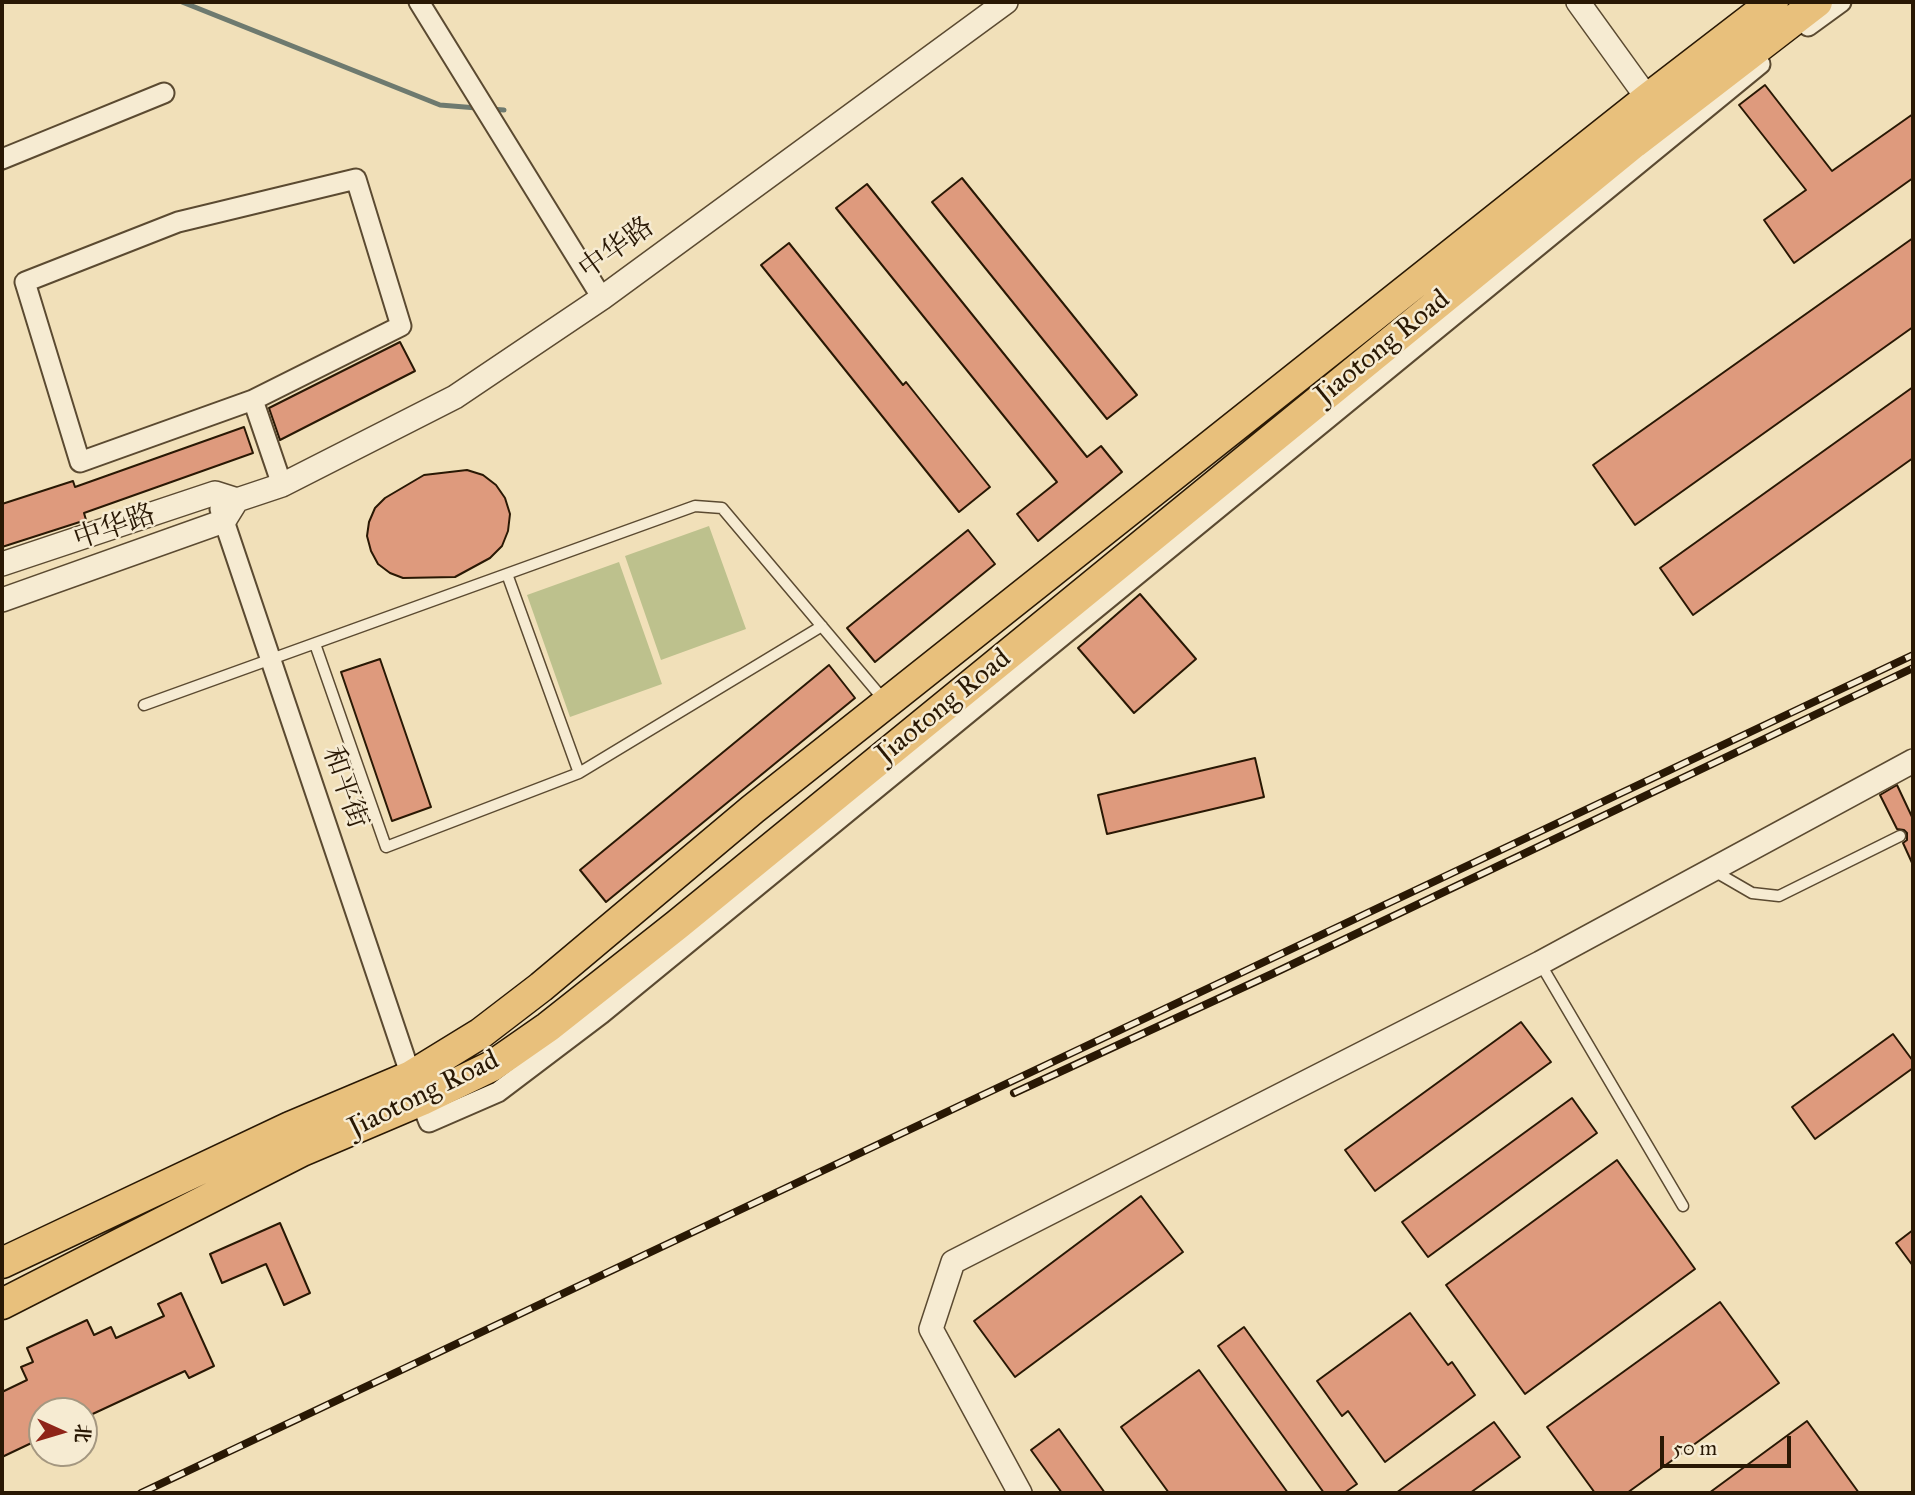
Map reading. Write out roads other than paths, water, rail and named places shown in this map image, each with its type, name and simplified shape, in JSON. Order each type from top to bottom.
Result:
[{"type":"main road","name":"Jiaotong Road","points":[[2,1304],[302,1151],[492,1066],[548,1027],[677,925],[1656,109],[1773,2]]},
{"type":"main road","name":"Jiaotong Road","points":[[2,1263],[290,1127],[421,1099],[481,1033],[541,987],[753,809],[886,703],[1656,109],[1817,2]]},
{"type":"street","points":[[419,2],[602,298]]},
{"type":"street","name":"中华路","points":[[237,500],[282,485],[455,397],[602,298],[1006,2]]},
{"type":"street","points":[[1578,2],[1656,109]]},
{"type":"street","points":[[421,1099],[498,1092],[601,1014],[1778,48],[1841,2]]},
{"type":"street","points":[[2,159],[164,93]]},
{"type":"street","points":[[356,179],[401,326],[253,400],[80,462],[24,282],[178,222],[356,179]]},
{"type":"street","points":[[253,400],[282,485]]},
{"type":"street","points":[[215,493],[237,500],[224,521]]},
{"type":"street","name":"中华路","points":[[2,564],[215,493]]},
{"type":"street","name":"和平街","points":[[215,493],[421,1099]]},
{"type":"street","name":"中华路","points":[[2,600],[224,521]]},
{"type":"street","points":[[1020,1493],[931,1329],[953,1262],[1540,963],[1913,761]]},
{"type":"lane","points":[[144,705],[695,506],[722,508],[886,703]]},
{"type":"lane","points":[[507,574],[579,774]]},
{"type":"lane","points":[[315,645],[386,847],[579,774],[822,626]]},
{"type":"lane","points":[[1714,871],[1752,893],[1779,896],[1900,836]]},
{"type":"lane","points":[[1540,963],[1683,1206]]},
{"type":"waterway","points":[[182,2],[440,105],[477,108]]},
{"type":"waterway","points":[[490,109],[504,110]]},
{"type":"railway","points":[[141,1493],[1913,655]]},
{"type":"railway","points":[[1014,1093],[1272,974],[1913,668]]}]
